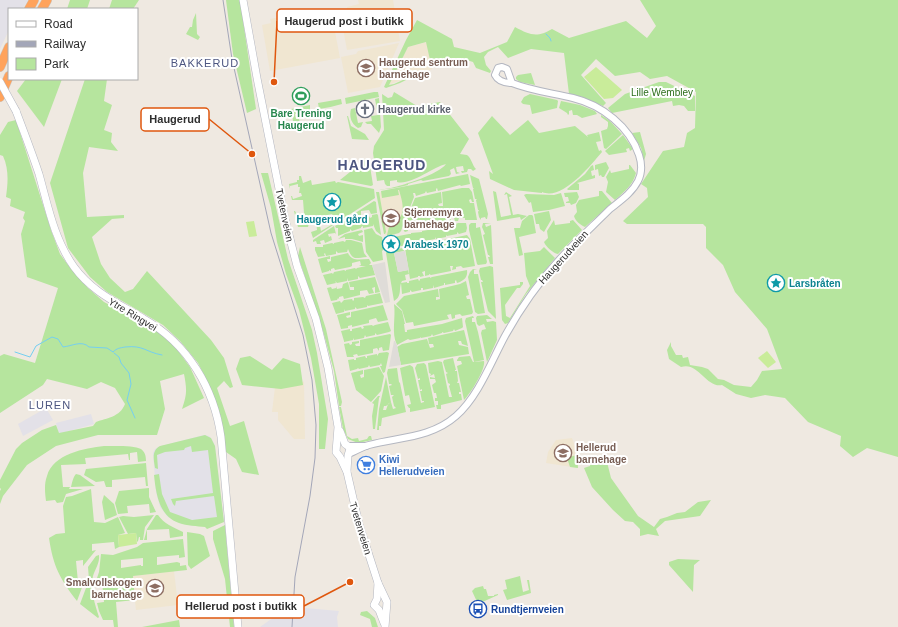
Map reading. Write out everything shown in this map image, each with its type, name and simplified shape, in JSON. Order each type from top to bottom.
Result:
[{"type":"highway","points":[[0,67],[8,50]]},
{"type":"highway","points":[[0,97],[8,78]]},
{"type":"main road","name":"Tvetenveien","points":[[243,0],[255,70],[285,218],[322,343],[338,427],[346,445],[350,449],[346,455],[347,472],[357,516],[378,583],[387,602],[385,626]]},
{"type":"main road","name":"Ytre Ringvei","points":[[0,82],[16,111],[34,160],[56,233],[64,251],[74,267],[92,286],[107,298],[151,323],[171,339],[196,368],[209,393],[221,437],[238,627]]},
{"type":"main road","name":"Tvetenveien","points":[[338,427],[336,452],[346,455]]},
{"type":"main road","points":[[337,447],[341,444],[346,445]]},
{"type":"main road","name":"Tvetenveien","points":[[378,583],[374,605],[379,610],[385,626]]},
{"type":"main road","points":[[376,599],[380,597],[384,598]]},
{"type":"main road","points":[[379,610],[386,607]]},
{"type":"street","name":"Haugerudveien","points":[[346,455],[367,446],[426,433],[447,423],[456,416],[472,397],[511,325],[541,281],[574,244],[632,190],[639,178],[642,164],[637,150],[630,137],[613,118],[583,101],[528,89],[512,83]]},
{"type":"street","name":"Haugerudveien","points":[[346,445],[367,446]]},
{"type":"shaded area","points":[[0,0],[28,0],[23,8],[8,8],[8,32],[0,49]]},
{"type":"shaded area","points":[[358,0],[393,0],[400,41],[347,50],[341,18],[348,17],[347,7],[359,4]]},
{"type":"shaded area","points":[[322,9],[322,11],[335,9],[338,20],[333,21],[340,58],[270,71],[262,25],[271,23],[270,19]]},
{"type":"shaded area","points":[[427,42],[432,69],[388,85],[408,47]]},
{"type":"shaded area","name":"Haugerud sentrum barnehage","points":[[399,43],[380,87],[348,93],[341,57],[356,54],[358,51]]},
{"type":"shaded area","name":"Stjernemyra barnehage","points":[[399,189],[404,204],[398,232],[388,236],[384,234],[377,193]]},
{"type":"shaded area","points":[[405,251],[409,270],[398,272],[394,253]]},
{"type":"shaded area","points":[[385,262],[390,302],[385,303],[372,265]]},
{"type":"shaded area","points":[[394,341],[397,345],[401,365],[389,367]]},
{"type":"shaded area","points":[[304,381],[305,439],[294,439],[278,420],[278,412],[272,412],[275,387],[302,383]]},
{"type":"shaded area","points":[[46,408],[53,420],[23,436],[18,424]]},
{"type":"shaded area","points":[[91,414],[94,424],[59,434],[56,423]]},
{"type":"shaded area","points":[[204,435],[209,436],[215,446],[224,521],[194,526],[179,523],[168,517],[160,507],[156,492],[153,453],[155,449],[161,446]]},
{"type":"shaded area","name":"Hellerud barnehage","points":[[572,438],[575,446],[576,444],[579,444],[578,468],[546,463],[548,452],[556,440]]},
{"type":"shaded area","name":"Smalvollskogen barnehage","points":[[174,571],[178,605],[136,610],[132,576]]},
{"type":"shaded area","points":[[296,608],[339,611],[337,617],[338,627],[260,627],[284,610]]},
{"type":"green space","points":[[70,0],[90,0],[87,8],[67,8]]},
{"type":"green space","points":[[112,0],[139,0],[134,8],[109,8]]},
{"type":"green space","points":[[226,0],[240,0],[256,109],[247,113],[233,54]]},
{"type":"green space","points":[[640,0],[898,0],[898,457],[867,448],[853,457],[840,446],[841,436],[808,422],[785,398],[765,395],[751,398],[736,394],[722,385],[711,383],[692,368],[687,366],[681,367],[669,359],[667,350],[671,342],[671,346],[676,355],[682,355],[683,358],[688,357],[690,365],[708,369],[718,379],[734,385],[751,387],[762,371],[782,369],[767,329],[735,292],[723,265],[706,248],[706,227],[703,224],[627,224],[623,221],[648,197],[647,188],[641,184],[663,151],[684,147],[687,133],[695,128],[696,92],[667,76],[650,79],[640,72],[615,76],[596,59],[581,75],[606,103],[603,106],[582,97],[569,94],[564,53],[531,49],[508,58],[498,47],[488,52],[484,57],[486,65],[491,71],[490,73],[476,68],[473,62],[460,58],[430,60],[426,42],[408,47],[389,85],[414,76],[400,83],[386,88],[384,87],[417,20],[452,39],[454,47],[480,53],[507,42],[515,27],[529,34],[542,34],[552,29],[569,38],[626,21],[647,38],[656,26]]},
{"type":"green space","points":[[196,13],[197,34],[200,37],[198,40],[186,34],[190,27],[192,27]]},
{"type":"green space","points":[[596,67],[622,90],[613,98],[604,99],[584,77]]},
{"type":"green space","points":[[531,73],[535,85],[520,82],[516,79],[518,75]]},
{"type":"green space","points":[[25,80],[62,80],[44,127],[17,91]]},
{"type":"green space","points":[[85,80],[107,80],[104,101],[112,105],[104,130],[112,133],[111,142],[118,151],[89,147],[83,173],[87,217],[124,215],[124,218],[112,219],[92,237],[101,264],[110,278],[125,292],[133,289],[147,271],[211,340],[224,358],[233,387],[230,388],[224,381],[217,388],[230,426],[244,421],[259,475],[242,472],[236,459],[226,452],[221,417],[209,385],[198,363],[180,341],[163,325],[107,292],[90,277],[68,248],[50,183]]},
{"type":"green space","name":"Lille Wembley","points":[[659,82],[666,82],[695,96],[695,111],[688,111],[684,106],[673,106],[672,101],[612,113],[608,108],[625,94]]},
{"type":"green space","points":[[378,92],[379,97],[346,104],[345,98]]},
{"type":"green space","points":[[394,92],[417,106],[440,102],[469,139],[460,154],[467,155],[476,169],[473,171],[468,169],[467,172],[462,173],[461,171],[464,171],[463,166],[456,167],[457,172],[460,173],[456,174],[454,168],[450,170],[451,174],[449,176],[423,181],[421,180],[408,185],[386,189],[421,179],[436,172],[446,164],[415,179],[402,182],[397,182],[397,180],[390,181],[390,186],[385,184],[384,180],[377,181],[373,153],[374,146],[384,130],[382,94],[388,98],[392,97]]},
{"type":"green space","points":[[530,94],[557,100],[557,108],[532,114],[530,105],[523,104],[521,102],[524,97]]},
{"type":"green space","points":[[379,98],[381,127],[379,133],[371,124],[367,124],[365,122],[372,121],[371,116],[378,115],[375,99]]},
{"type":"green space","points":[[341,99],[342,104],[319,109],[318,103]]},
{"type":"green space","points":[[561,101],[580,105],[595,111],[597,114],[582,118],[577,115],[573,115],[572,110],[569,111],[568,115],[559,108]]},
{"type":"green space","points":[[310,105],[310,111],[295,114],[296,119],[299,119],[300,123],[293,121],[291,109]]},
{"type":"green space","points":[[355,108],[358,123],[363,122],[361,127],[358,128],[352,122],[350,117],[351,109]]},
{"type":"green space","points":[[601,115],[610,121],[622,134],[606,149],[604,148],[601,131],[607,129],[608,122],[601,117]]},
{"type":"green space","points":[[347,116],[351,126],[365,134],[369,140],[352,139]]},
{"type":"green space","points":[[492,116],[510,135],[528,120],[539,133],[575,126],[588,137],[587,135],[599,132],[601,141],[596,142],[599,151],[601,150],[602,152],[575,181],[558,192],[542,193],[514,190],[490,179],[489,171],[493,174],[478,133]]},
{"type":"green space","points":[[16,120],[60,254],[88,288],[104,302],[153,328],[173,344],[190,367],[204,398],[182,409],[186,392],[184,374],[160,381],[165,409],[157,435],[98,435],[56,446],[27,465],[3,496],[0,504],[0,480],[16,449],[22,443],[42,430],[56,425],[59,433],[93,426],[96,422],[109,418],[120,412],[125,404],[115,388],[101,382],[87,389],[47,379],[43,385],[0,413],[0,356],[4,354],[35,363],[58,288],[27,277],[21,234],[25,221],[23,218],[25,212],[10,206],[11,199],[6,197],[8,181],[5,161],[3,156],[0,155],[0,135],[8,122]]},
{"type":"green space","points":[[640,132],[646,154],[644,161],[641,148],[632,133]]},
{"type":"green space","points":[[623,135],[633,149],[630,151],[629,148],[626,149],[627,152],[609,155],[605,151]]},
{"type":"green space","points":[[365,160],[369,160],[373,185],[371,186],[340,180]]},
{"type":"green space","points":[[606,162],[609,168],[604,177],[601,175],[599,176],[598,169],[595,170],[595,165]]},
{"type":"green space","points":[[593,165],[594,170],[591,171],[592,176],[595,175],[595,178],[577,183],[579,184],[579,190],[567,189],[585,174]]},
{"type":"green space","points":[[629,165],[636,173],[635,177],[628,188],[615,200],[606,192],[608,182],[606,177],[610,170],[611,173],[629,169]]},
{"type":"green space","points":[[261,173],[268,173],[288,259],[312,330],[328,419],[325,449],[319,449],[319,404],[311,358],[299,310],[286,274],[277,242],[271,208]]},
{"type":"green space","points":[[468,174],[470,184],[438,191],[437,188],[436,191],[427,193],[426,191],[425,193],[416,196],[415,193],[413,193],[414,197],[401,231],[399,233],[387,235],[389,227],[387,219],[392,221],[393,225],[393,223],[401,216],[403,208],[399,190],[399,195],[382,198],[381,191]]},
{"type":"green space","points":[[470,175],[479,179],[488,214],[487,219],[485,217],[481,218],[481,220],[479,217],[477,199],[475,199],[474,188]]},
{"type":"green space","points":[[299,176],[301,176],[303,183],[311,180],[312,185],[335,181],[336,183],[338,182],[374,189],[375,198],[313,238],[311,232],[317,230],[316,220],[331,215],[319,221],[321,231],[333,224],[334,218],[332,214],[310,219],[311,222],[309,223],[308,227],[298,227],[294,211],[296,213],[304,213],[303,200],[292,200],[291,196],[293,199],[302,196],[301,193],[299,193],[300,187],[298,187],[298,184],[290,186],[290,189],[289,184],[297,182],[297,180],[299,180]]},
{"type":"green space","points":[[469,188],[472,192],[474,202],[472,202],[471,199],[469,200],[470,203],[474,203],[477,220],[465,220],[465,218],[459,218],[458,221],[455,221],[454,218],[451,218],[451,222],[433,226],[431,225],[431,227],[414,230],[411,226],[407,227],[408,231],[404,231],[403,227],[415,198],[441,192],[442,203],[438,204],[439,206],[443,206],[442,192]]},
{"type":"green space","points":[[493,191],[496,192],[501,217],[511,215],[507,194],[504,195],[506,192],[512,196],[509,197],[513,215],[518,214],[527,216],[521,220],[520,217],[497,221]]},
{"type":"green space","points":[[599,191],[602,191],[612,203],[585,227],[578,223],[574,216],[577,212],[576,205],[579,200],[599,196]]},
{"type":"green space","points":[[376,192],[379,192],[386,232],[385,234],[384,234]]},
{"type":"green space","points":[[577,192],[579,197],[576,203],[571,205],[570,203],[566,203],[569,201],[568,197],[565,197],[564,193]]},
{"type":"green space","points":[[561,193],[565,206],[533,212],[531,202],[529,203],[524,195],[554,195]]},
{"type":"green space","points":[[374,201],[376,202],[377,213],[371,214],[369,210],[361,211],[361,215],[349,217]]},
{"type":"green space","points":[[549,211],[551,220],[544,232],[540,229],[539,224],[536,224],[534,214]]},
{"type":"green space","points":[[377,214],[381,235],[376,231],[373,224],[373,226],[363,228],[363,226],[352,231],[350,229],[350,231],[338,236],[338,228],[335,226],[346,220],[349,222],[349,220],[358,218],[361,220],[360,217],[369,216],[370,218],[372,215]]},
{"type":"green space","points":[[529,215],[533,216],[536,233],[519,237],[523,255],[519,256],[514,228],[520,228],[522,221]]},
{"type":"green space","points":[[554,220],[555,225],[570,223],[570,221],[573,220],[582,230],[558,254],[550,250],[544,242],[548,238],[547,231]]},
{"type":"green space","points":[[254,221],[257,236],[249,237],[246,222]]},
{"type":"green space","points":[[458,223],[466,223],[466,232],[459,234],[457,232],[457,234],[446,235],[446,237],[436,239],[435,237],[435,239],[425,241],[424,239],[422,242],[414,244],[413,242],[412,244],[386,249],[385,240],[388,238],[446,227]]},
{"type":"green space","points":[[471,223],[476,223],[476,228],[480,227],[487,262],[486,264],[477,264],[469,230],[469,225]]},
{"type":"green space","points":[[483,223],[491,223],[485,224],[486,227],[491,225],[493,264],[490,264],[488,257],[490,257],[488,255],[483,235],[485,234],[482,227]]},
{"type":"green space","points":[[334,226],[336,234],[328,234],[329,237],[331,236],[332,240],[325,243],[324,240],[320,241],[321,244],[317,244],[316,241],[313,242],[313,240]]},
{"type":"green space","points":[[372,228],[376,234],[382,237],[384,249],[382,251],[383,260],[373,262],[366,252],[364,230]]},
{"type":"green space","points":[[362,230],[363,232],[358,234],[359,236],[363,235],[363,242],[345,239],[345,237],[338,239],[345,234]]},
{"type":"green space","points":[[467,235],[470,239],[475,266],[463,268],[461,266],[452,270],[453,266],[450,266],[451,271],[431,275],[429,274],[425,276],[425,271],[422,272],[424,276],[418,276],[410,279],[405,248]]},
{"type":"green space","points":[[346,240],[362,243],[364,253],[367,257],[355,258],[351,255],[348,249],[347,252],[338,253],[336,251],[336,254],[326,256],[325,253],[325,256],[318,257],[315,247],[323,247],[323,245],[343,241],[345,242]]},
{"type":"green space","points":[[300,247],[326,329],[342,402],[341,406],[339,406],[334,371],[323,331],[298,256]]},
{"type":"green space","points":[[544,247],[555,258],[526,294],[508,323],[505,324],[502,320],[500,288],[520,285],[520,282],[523,282],[520,288],[517,288],[505,305],[506,316],[510,318],[530,286],[526,276],[524,253],[540,251]]},
{"type":"green space","points":[[403,248],[404,251],[394,253],[398,272],[408,270],[409,274],[405,275],[406,280],[402,281],[398,297],[394,301],[386,253],[387,251],[391,250],[394,252],[392,250]]},
{"type":"green space","points":[[348,253],[354,259],[369,259],[371,263],[369,265],[372,265],[375,275],[360,278],[358,276],[358,279],[348,281],[347,278],[347,281],[337,283],[335,281],[336,283],[327,285],[323,275],[366,266],[359,266],[361,265],[360,261],[352,263],[352,266],[350,267],[335,270],[334,268],[331,269],[331,271],[329,270],[322,273],[318,259],[330,256],[330,259],[327,259],[328,262],[331,261],[331,257]]},
{"type":"green space","points":[[490,266],[493,267],[496,319],[488,311],[481,282],[483,282],[479,271],[480,268]]},
{"type":"green space","points":[[473,269],[477,270],[474,270],[474,274],[478,274],[485,313],[478,314],[475,312],[468,277]]},
{"type":"green space","points":[[467,270],[464,280],[457,283],[456,280],[455,283],[445,285],[444,283],[444,285],[434,288],[433,285],[433,288],[423,290],[423,288],[421,288],[421,290],[412,292],[410,290],[410,292],[402,294],[401,283],[409,283],[409,281],[418,279],[419,281],[420,279]]},
{"type":"green space","points":[[375,277],[380,292],[375,293],[375,287],[372,288],[374,293],[369,294],[367,290],[360,291],[360,295],[344,299],[343,296],[339,297],[337,300],[331,301],[327,288],[331,287],[332,289],[336,288],[336,286],[337,289],[342,288],[343,284],[348,282],[350,290],[354,290],[354,287],[350,287],[349,282]]},
{"type":"green space","points":[[466,281],[469,295],[466,296],[467,299],[470,299],[473,312],[472,314],[462,316],[460,314],[455,315],[455,318],[452,319],[451,314],[447,315],[449,319],[414,326],[413,322],[406,323],[402,310],[396,304],[404,296],[438,289],[439,297],[436,297],[436,300],[440,299],[439,289]]},
{"type":"green space","points":[[380,293],[383,303],[367,305],[367,307],[357,309],[355,307],[355,309],[345,311],[345,309],[344,312],[336,314],[332,303],[340,301],[341,303],[344,300],[352,299],[353,301],[354,298],[365,298],[366,296]]},
{"type":"green space","points":[[394,304],[402,311],[405,332],[407,332],[407,330],[442,324],[462,318],[463,327],[455,331],[454,329],[453,331],[442,332],[433,336],[432,334],[431,336],[410,340],[408,339],[397,345],[394,336]]},
{"type":"green space","points":[[383,305],[388,320],[378,322],[376,318],[369,320],[369,323],[352,327],[352,325],[348,326],[348,328],[341,329],[337,315],[350,312],[350,315],[346,316],[347,318],[351,317],[351,312]]},
{"type":"green space","points":[[487,315],[492,319],[486,319],[487,322],[496,322],[497,340],[487,362],[481,333],[482,330],[486,329],[484,324],[479,326],[477,324],[476,318],[477,316]]},
{"type":"green space","points":[[473,316],[474,318],[472,318],[472,322],[475,322],[484,360],[474,362],[465,321],[466,318]]},
{"type":"green space","points":[[388,322],[391,331],[389,332],[377,335],[375,333],[375,335],[366,337],[365,335],[364,338],[354,340],[354,338],[353,340],[344,342],[341,331],[350,329],[350,331],[352,331],[352,329],[361,327],[362,329],[364,328],[363,326],[373,326]]},
{"type":"green space","points":[[464,330],[468,346],[462,344],[461,341],[458,341],[459,345],[468,347],[469,354],[401,365],[397,347],[402,344],[427,339],[430,348],[434,347],[433,344],[429,344],[428,338]]},
{"type":"green space","points":[[390,334],[389,350],[383,351],[382,347],[379,348],[379,351],[377,348],[373,349],[373,353],[358,356],[357,354],[353,355],[354,357],[347,357],[344,344],[349,343],[350,345],[352,342],[359,341],[359,343],[355,344],[356,346],[360,346],[360,340]]},
{"type":"green space","points":[[767,351],[776,362],[768,368],[758,358]]},
{"type":"green space","points":[[379,353],[389,353],[385,372],[383,373],[380,366],[382,366],[381,363],[380,365],[370,367],[369,365],[368,367],[350,371],[348,360],[356,360],[356,358],[365,356],[367,358],[367,356],[377,354],[377,356]]},
{"type":"green space","points":[[250,356],[272,370],[283,358],[300,364],[303,385],[281,389],[242,385],[236,369],[240,358]]},
{"type":"green space","points":[[470,356],[473,362],[484,361],[484,365],[477,381],[464,400],[457,366],[462,364],[461,361],[457,360],[459,357]]},
{"type":"green space","points":[[453,358],[455,371],[457,371],[457,383],[459,383],[461,392],[459,392],[459,394],[461,394],[462,400],[441,405],[441,409],[437,409],[436,405],[438,405],[438,401],[435,401],[435,398],[437,398],[432,385],[436,382],[435,379],[430,379],[430,377],[435,378],[434,374],[430,376],[431,374],[429,373],[428,363],[438,361],[442,362],[449,397],[452,397],[449,386],[450,384],[448,383],[446,374],[448,373],[446,372],[443,362],[444,360]]},
{"type":"green space","points":[[424,363],[426,365],[435,407],[410,412],[410,408],[407,405],[411,404],[409,395],[405,396],[400,368],[410,365],[413,367],[421,403],[424,402],[422,401],[420,391],[422,391],[422,389],[420,390],[418,380],[420,380],[420,378],[418,379],[415,368],[417,364]]},
{"type":"green space","points":[[379,367],[384,376],[381,391],[371,402],[356,390],[351,373],[363,370],[363,374],[360,375],[361,378],[364,377],[364,370]]},
{"type":"green space","points":[[397,368],[406,412],[382,418],[381,426],[379,426],[379,430],[377,430],[379,409],[386,377],[393,409],[396,408],[392,397],[394,395],[391,395],[389,386],[392,385],[389,384],[387,373],[388,369]],"holes":[[[388,405],[386,410],[383,410],[384,406]]]},
{"type":"green space","points":[[378,396],[380,396],[375,429],[373,429],[372,416],[374,404],[372,403]]},
{"type":"green space","points":[[339,407],[341,407],[347,436],[352,439],[358,438],[359,441],[367,439],[371,436],[372,440],[358,443],[348,439],[343,429]]},
{"type":"green space","points":[[205,435],[211,438],[215,446],[224,522],[207,529],[205,527],[179,523],[172,520],[167,515],[160,504],[154,475],[159,474],[162,494],[170,512],[192,520],[217,517],[214,496],[176,501],[175,506],[171,499],[213,493],[208,450],[192,452],[191,446],[185,448],[184,450],[165,452],[157,455],[158,469],[155,468],[154,462],[155,450],[160,446]]},
{"type":"green space","points":[[123,446],[141,449],[144,453],[146,461],[138,462],[137,452],[130,453],[130,460],[128,454],[85,458],[86,464],[61,465],[63,487],[70,487],[69,489],[83,489],[66,494],[63,502],[57,503],[55,500],[46,501],[46,479],[50,468],[56,462],[63,457],[88,448]]},
{"type":"green space","points":[[577,455],[578,468],[570,467],[567,458]]},
{"type":"green space","points":[[601,455],[607,462],[611,478],[638,516],[654,527],[660,519],[685,512],[698,502],[711,500],[700,516],[665,521],[656,529],[659,536],[648,534],[640,536],[640,529],[633,522],[625,521],[592,487],[584,468],[590,466],[591,457],[596,458]]},
{"type":"green space","points":[[146,463],[148,486],[146,486],[145,477],[112,480],[112,487],[106,487],[104,481],[96,482],[84,475],[86,469]]},
{"type":"green space","points":[[76,474],[80,475],[95,486],[71,487],[73,478]]},
{"type":"green space","points":[[149,488],[149,497],[156,512],[150,513],[149,504],[127,506],[128,513],[118,514],[115,503],[119,491]]},
{"type":"green space","points":[[91,489],[94,522],[105,523],[118,517],[125,533],[118,535],[119,547],[115,549],[114,542],[92,544],[92,551],[96,550],[83,566],[83,560],[76,561],[78,582],[84,582],[77,601],[58,572],[49,538],[56,534],[65,533],[63,506],[66,497]]},
{"type":"green space","points":[[104,495],[114,504],[117,515],[105,520],[102,502]]},
{"type":"green space","points":[[154,515],[145,527],[143,540],[140,540],[139,537],[137,542],[136,533],[128,534],[119,517],[134,517]]},
{"type":"green space","points":[[156,515],[158,515],[169,525],[183,532],[183,536],[170,538],[169,529],[147,530],[147,540],[144,540],[147,529]]},
{"type":"green space","points":[[225,525],[234,627],[230,627],[225,579],[213,539],[213,531]]},
{"type":"green space","points":[[187,532],[204,536],[210,556],[191,569],[188,565]]},
{"type":"green space","points":[[136,533],[137,544],[119,547],[118,535]]},
{"type":"green space","points":[[183,539],[185,557],[179,558],[179,555],[157,557],[157,565],[177,562],[180,563],[180,566],[186,565],[187,570],[133,576],[135,600],[116,602],[118,627],[114,627],[113,620],[103,620],[97,603],[104,602],[102,581],[96,581],[99,572],[101,554],[113,555],[137,547],[143,543]],"holes":[[[143,558],[143,566],[121,568],[121,560]]]},
{"type":"green space","points":[[99,555],[92,581],[98,618],[80,604],[89,580],[88,567],[96,556]]},
{"type":"green space","points":[[678,559],[700,560],[694,565],[693,592],[669,565],[669,562]]},
{"type":"green space","points":[[520,576],[523,592],[529,590],[527,580],[529,580],[531,593],[507,600],[503,590],[507,589],[505,580]]},
{"type":"green space","points":[[483,586],[484,589],[486,589],[488,596],[498,595],[478,604],[472,591],[475,588]]},
{"type":"green space","points":[[367,611],[375,618],[378,627],[372,627],[370,619],[360,615],[361,612]]},
{"type":"green space","points":[[179,620],[180,627],[142,627]]},
{"type":"waterway","points":[[546,34],[551,41]]},
{"type":"waterway","points":[[15,352],[30,357],[36,346],[52,337],[58,339],[63,347],[83,344],[89,347],[107,348],[113,352],[117,349],[136,347],[162,355]]},
{"type":"waterway","points":[[114,353],[119,357],[121,363],[129,373],[131,384],[127,400],[135,418]]},
{"type":"railway","points":[[223,0],[232,59],[271,233],[303,335],[312,380],[316,425],[315,458],[310,496],[295,577],[292,627]]},
{"type":"place","name":"Haugerud sentrum barnehage","points":[[366,68]]},
{"type":"place","name":"Haugerud post i butikk","points":[[274,82]]},
{"type":"place","name":"Bare Trening Haugerud","points":[[301,96]]},
{"type":"place","name":"Haugerud kirke","points":[[365,109]]},
{"type":"place","name":"Haugerud","points":[[252,154]]},
{"type":"place","name":"Haugerud gård","points":[[332,202]]},
{"type":"place","name":"Stjernemyra barnehage","points":[[391,218]]},
{"type":"place","name":"Arabesk 1970","points":[[391,244]]},
{"type":"place","name":"Larsbråten","points":[[776,283]]},
{"type":"place","name":"Hellerud barnehage","points":[[563,453]]},
{"type":"place","name":"Kiwi Hellerudveien","points":[[366,465]]},
{"type":"place","name":"Hellerud post i butikk","points":[[350,582]]},
{"type":"place","name":"Smalvollskogen barnehage","points":[[155,588]]},
{"type":"place","name":"Rundtjernveien","points":[[478,609]]},
{"type":"district","name":"BAKKERUD","points":[[205,63]]},
{"type":"district","name":"HAUGERUD","points":[[382,165]]},
{"type":"district","name":"LUREN","points":[[50,405]]}]
